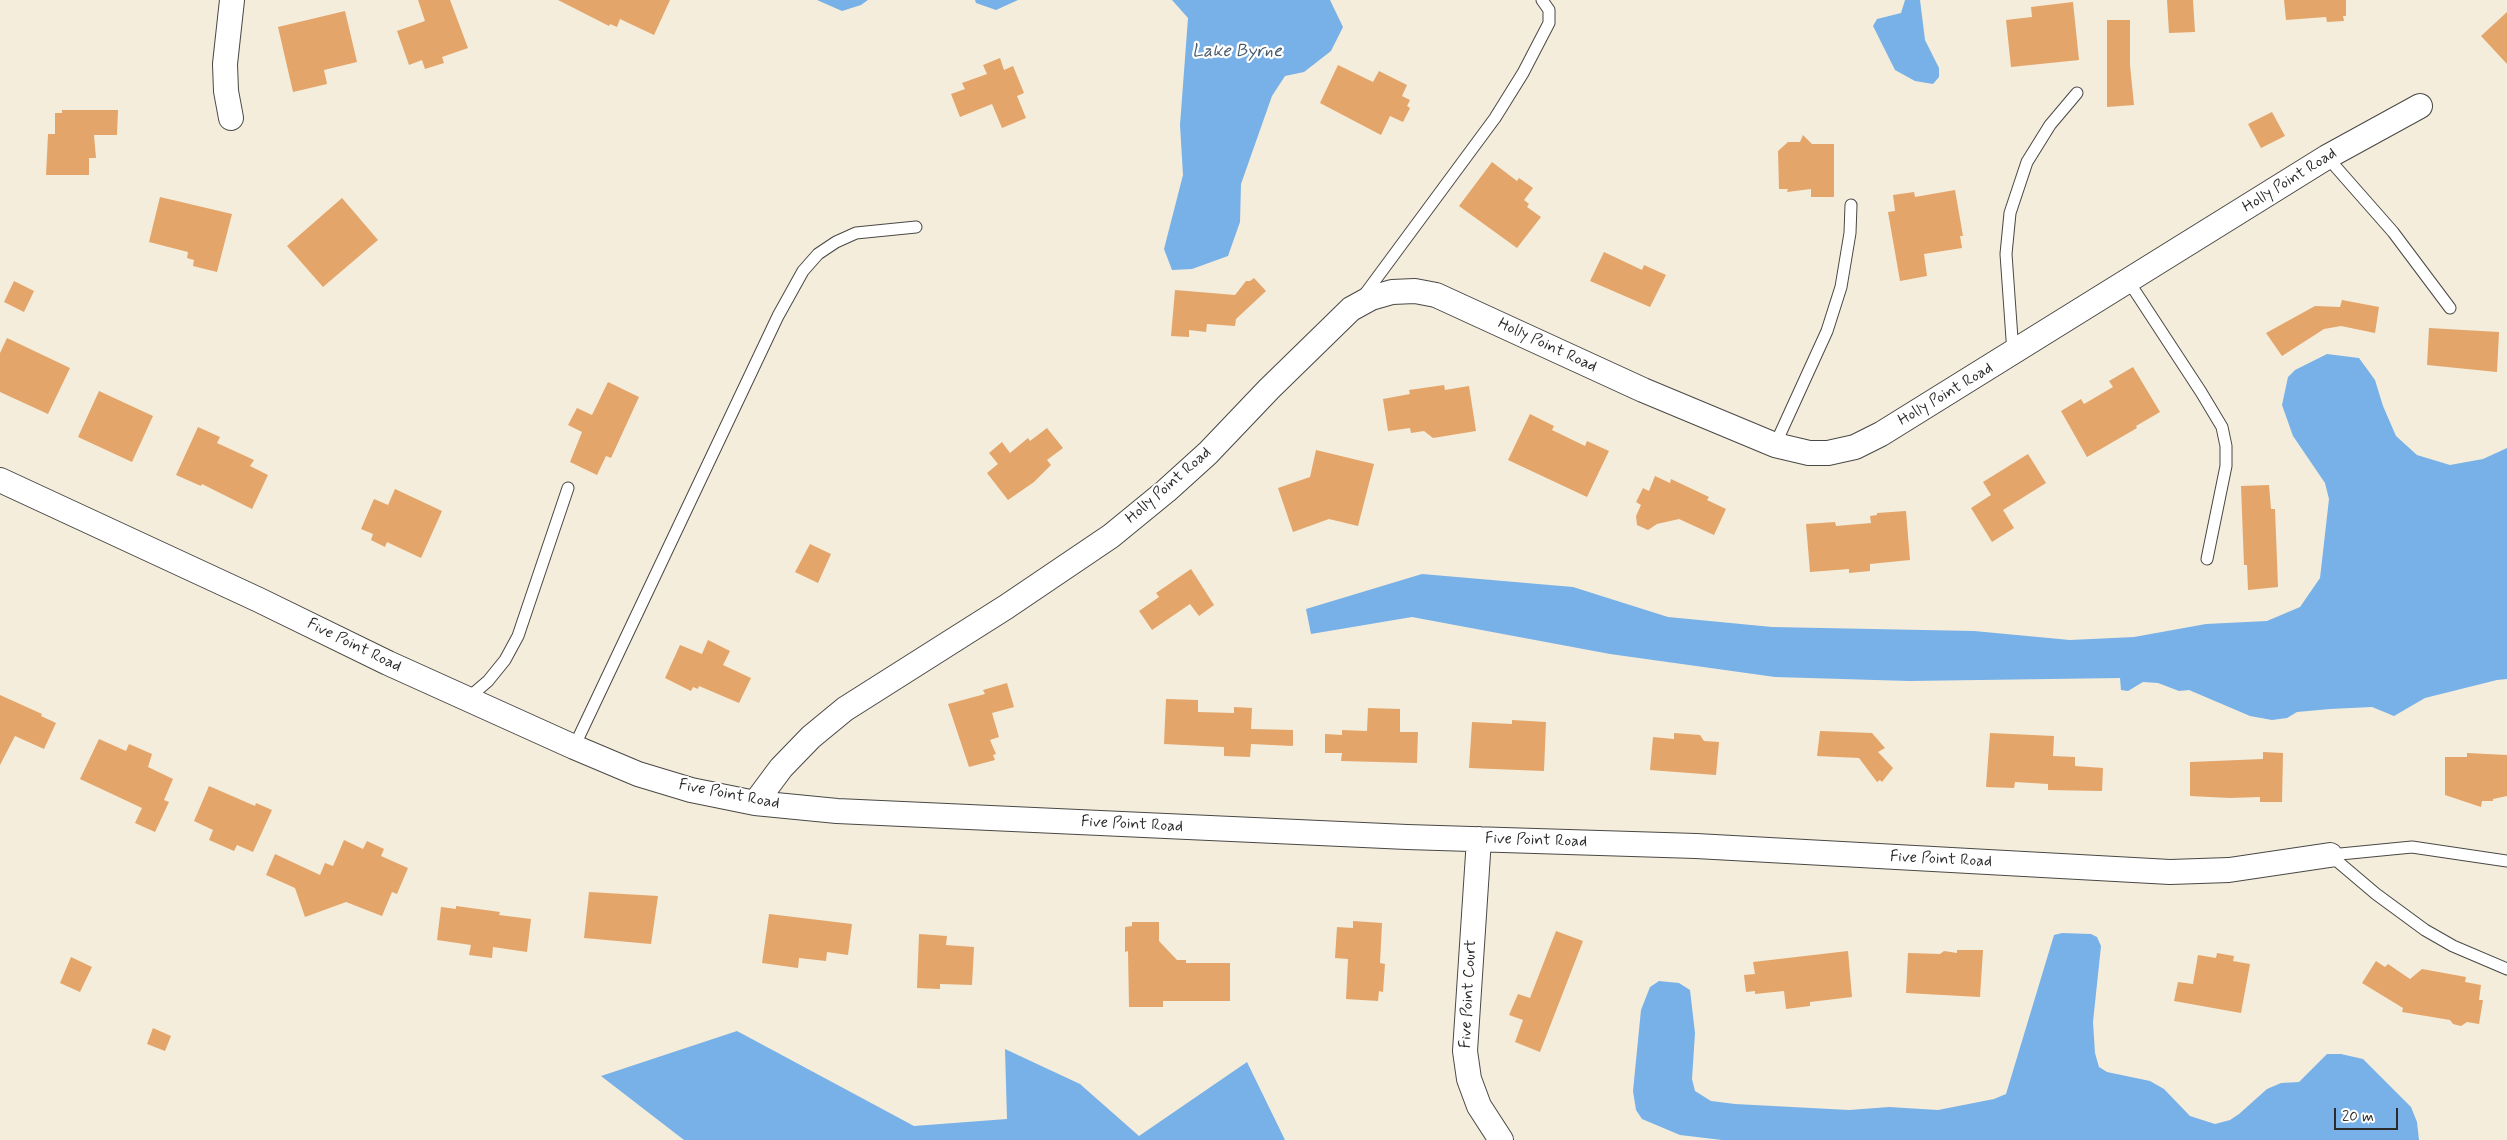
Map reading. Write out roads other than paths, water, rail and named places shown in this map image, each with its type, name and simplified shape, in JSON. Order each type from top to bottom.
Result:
[{"type":"street","points":[[231,118],[226,91],[225,64],[232,0]]},
{"type":"street","name":"Holly Point Road","points":[[755,803],[811,737],[845,709],[1022,596],[1111,536],[1166,491],[1208,453],[1269,388],[1356,305],[1392,292],[1414,291],[1436,295],[1643,390],[1775,446],[1810,453],[1828,453],[1856,447],[1881,434],[2129,282],[2327,157],[2420,106]]},
{"type":"street","name":"Five Point Road","points":[[0,480],[467,699],[574,747],[647,777],[691,790],[755,803],[848,812],[1480,839],[1696,846],[2170,872],[2229,870],[2330,855]]},
{"type":"street","name":"Five Point Court","points":[[1480,839],[1465,1051],[1469,1079],[1479,1106],[1500,1140]]},
{"type":"lane","points":[[1356,305],[1495,118],[1549,23],[1549,10],[1542,0]]},
{"type":"lane","points":[[2013,354],[2006,254],[2010,214],[2027,162],[2050,125],[2077,92]]},
{"type":"lane","points":[[2327,157],[2393,232],[2450,308]]},
{"type":"lane","points":[[1775,446],[1827,331],[1841,287],[1850,232],[1852,205]]},
{"type":"lane","points":[[574,747],[778,316],[803,271],[818,254],[856,233],[916,226]]},
{"type":"lane","points":[[2129,282],[2201,392],[2222,428],[2226,446],[2226,466],[2207,560]]},
{"type":"lane","points":[[467,699],[506,660],[518,636],[568,488]]},
{"type":"lane","points":[[2330,855],[2412,847],[2507,861]]},
{"type":"lane","points":[[2330,855],[2376,894],[2425,930],[2453,946],[2507,969]]},
{"type":"water","points":[[817,0],[868,0],[861,5],[842,11]]},
{"type":"water","points":[[975,0],[1018,0],[996,10],[976,3]]},
{"type":"water","name":"Lake Byrne","points":[[1172,0],[1330,0],[1343,27],[1331,51],[1304,72],[1285,76],[1272,96],[1241,184],[1240,222],[1228,256],[1192,269],[1172,270],[1164,249],[1183,175],[1180,125],[1188,18]]},
{"type":"water","points":[[1905,0],[1920,0],[1925,40],[1939,68],[1939,77],[1933,84],[1915,81],[1895,70],[1873,26],[1877,19],[1901,13]]},
{"type":"water","points":[[2327,354],[2359,358],[2375,380],[2383,406],[2396,436],[2417,455],[2450,465],[2483,459],[2507,448],[2507,679],[2425,698],[2394,716],[2372,707],[2297,712],[2287,718],[2272,720],[2250,716],[2189,690],[2179,691],[2158,683],[2143,682],[2128,691],[2121,690],[2120,678],[1909,681],[1775,677],[1610,654],[1412,617],[1311,634],[1306,609],[1422,574],[1573,587],[1668,617],[1772,627],[1974,631],[2070,640],[2134,637],[2206,624],[2267,621],[2300,607],[2320,578],[2329,499],[2325,483],[2293,436],[2282,405],[2288,377],[2295,370]]},
{"type":"water","points":[[2062,933],[2091,934],[2097,937],[2101,946],[2093,1022],[2095,1053],[2099,1067],[2107,1072],[2150,1081],[2164,1089],[2190,1116],[2215,1124],[2230,1120],[2239,1114],[2267,1089],[2281,1083],[2299,1082],[2327,1054],[2341,1054],[2363,1059],[2411,1107],[2417,1122],[2419,1140],[1722,1140],[1680,1135],[1642,1119],[1636,1110],[1633,1091],[1641,1010],[1650,987],[1659,981],[1679,983],[1690,990],[1695,1033],[1692,1079],[1695,1091],[1711,1101],[1849,1110],[1889,1107],[1938,1110],[1994,1099],[2006,1094],[2054,935]]},
{"type":"water","points":[[737,1031],[914,1126],[1007,1119],[1005,1049],[1080,1084],[1139,1136],[1247,1062],[1285,1140],[684,1140],[601,1076]]}]
